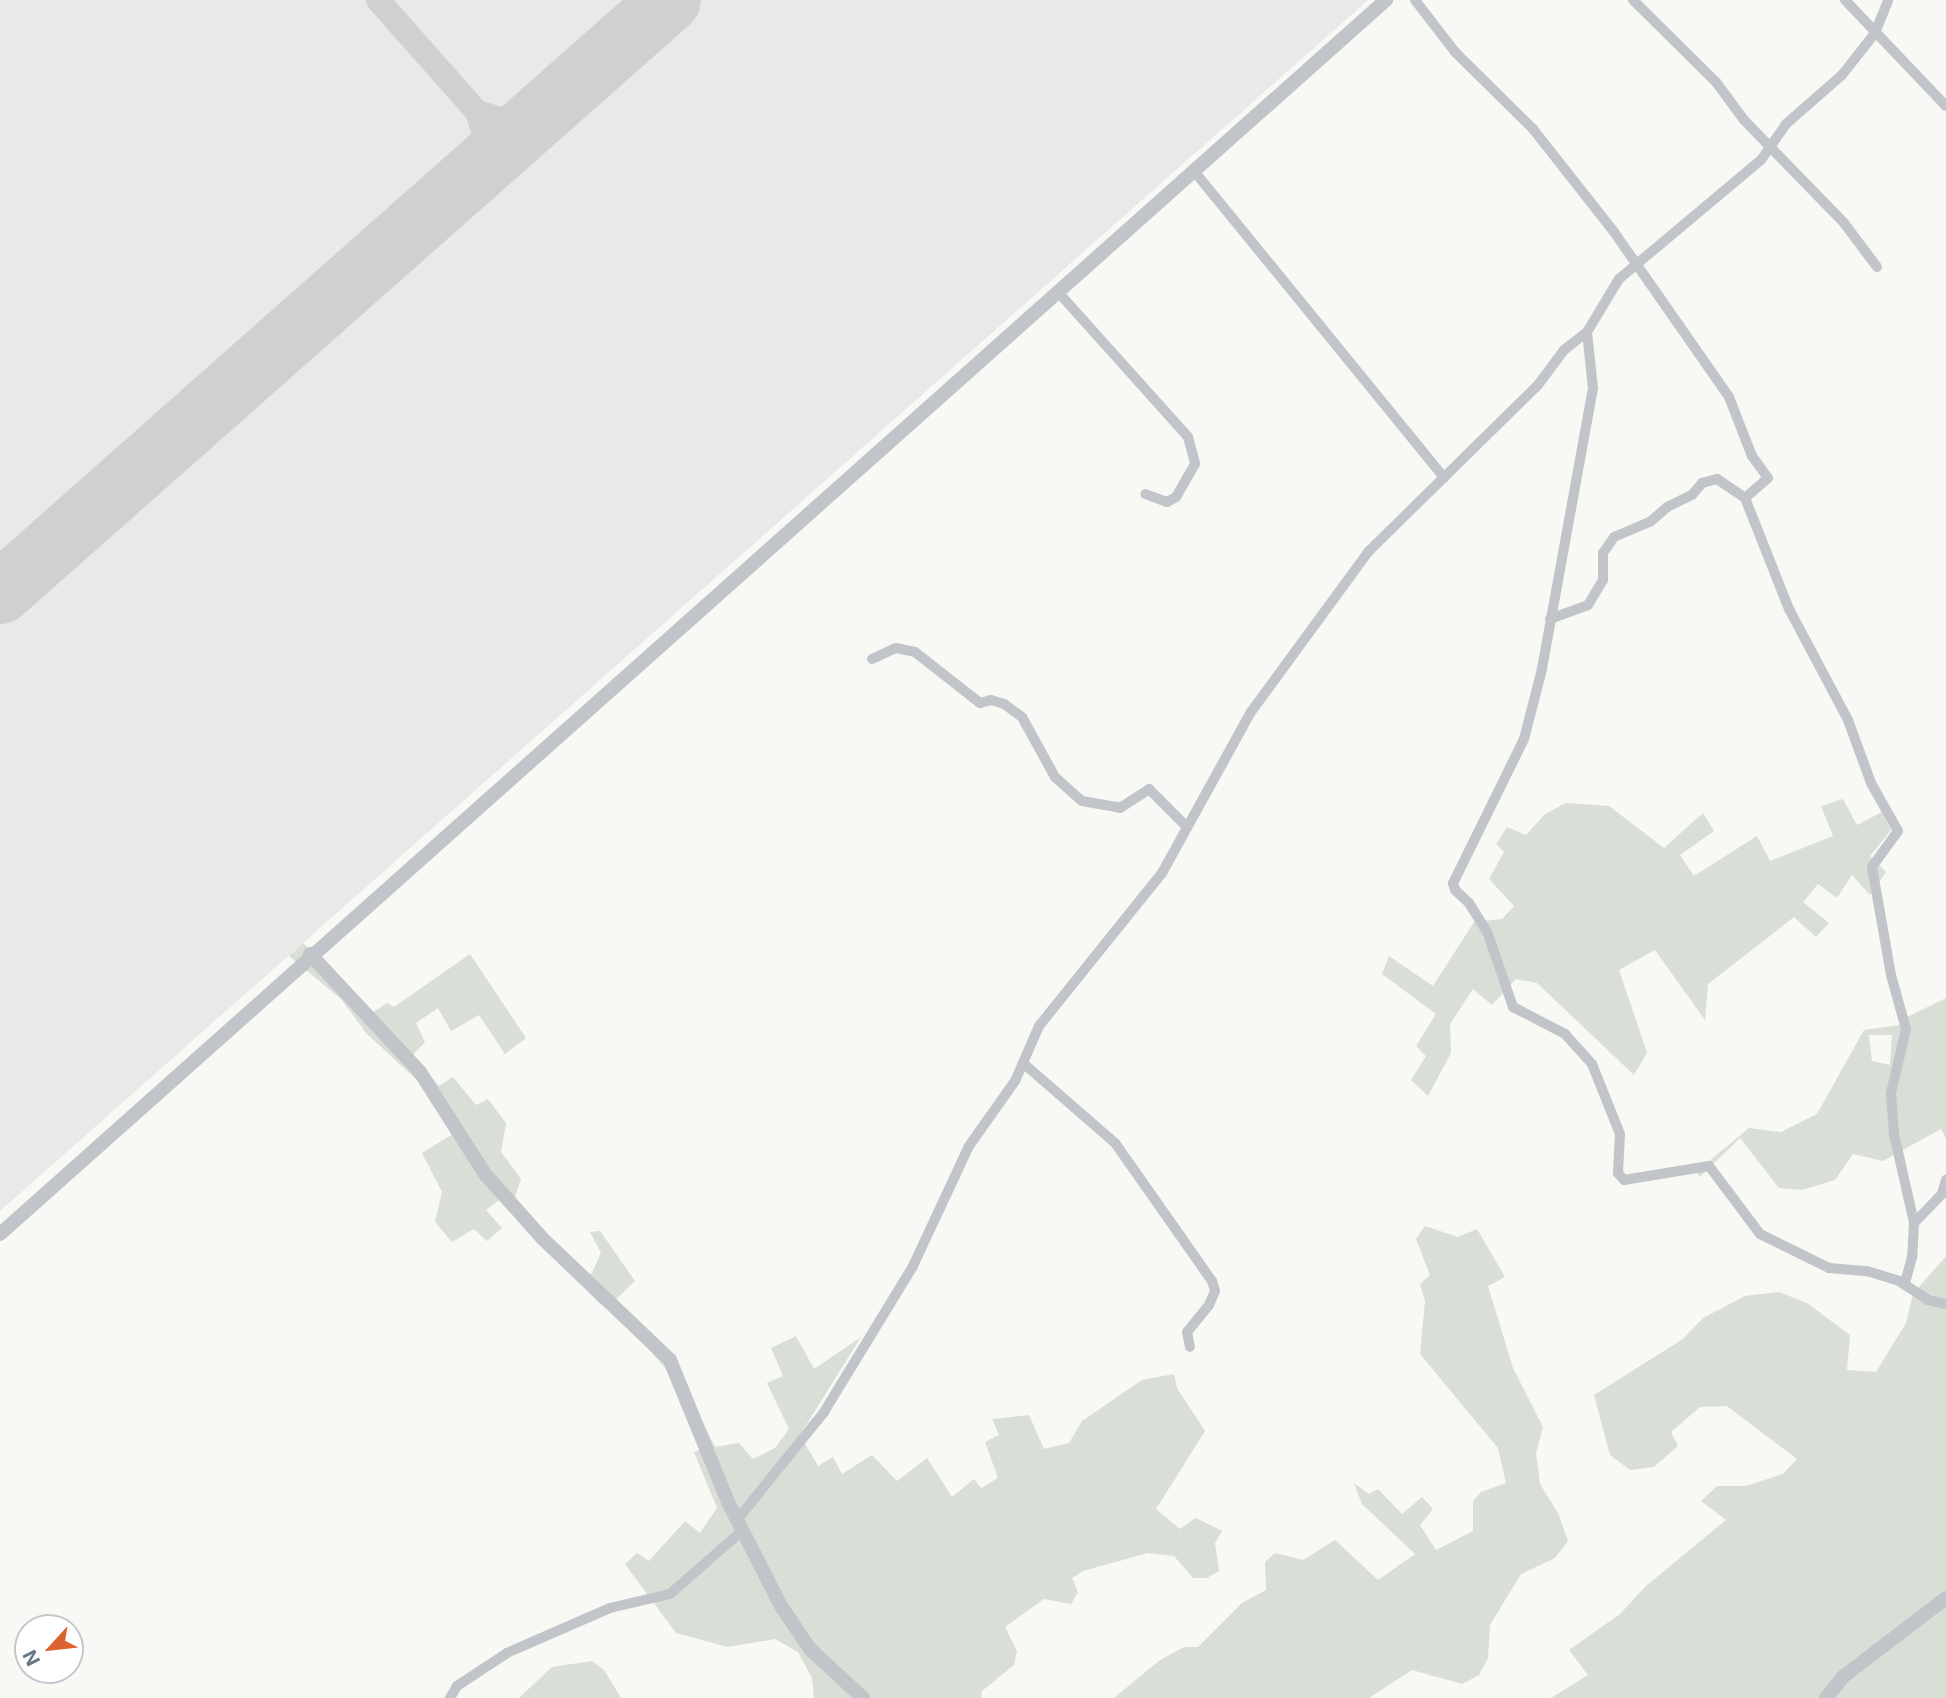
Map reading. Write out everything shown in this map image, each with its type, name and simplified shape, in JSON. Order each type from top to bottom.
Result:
[{"type":"street","points":[[0,1234],[310,954],[1386,0]]},
{"type":"street","points":[[1415,0],[1455,52],[1533,129],[1635,264],[1731,400],[1752,456],[1768,478],[1745,498]]},
{"type":"street","points":[[1633,0],[1716,82],[1771,148],[1844,223],[1877,267]]},
{"type":"street","points":[[1845,0],[1946,106]]},
{"type":"street","points":[[450,1698],[457,1686],[507,1653],[610,1608],[670,1594],[739,1525],[824,1412],[913,1266],[969,1146],[1023,1063],[1039,1026],[1142,901],[1251,712],[1369,551],[1538,385],[1564,350],[1587,332],[1614,284],[1635,264],[1671,239],[1771,148],[1786,124],[1842,75],[1875,33],[1888,0]]},
{"type":"street","points":[[1194,171],[1444,478]]},
{"type":"street","points":[[1058,292],[1188,438],[1195,464],[1176,497],[1167,502],[1145,494]]},
{"type":"street","points":[[1587,332],[1592,388],[1550,619],[1524,739],[1454,883],[1488,934],[1513,1007],[1565,1034],[1591,1062],[1619,1131],[1618,1172],[1624,1180],[1709,1166],[1755,1231],[1829,1268],[1867,1271],[1905,1283],[1928,1300],[1946,1304]]},
{"type":"street","points":[[1550,619],[1588,605],[1603,580],[1603,553],[1614,537],[1650,522],[1667,507],[1692,495],[1702,483],[1717,479],[1745,498],[1789,609],[1848,720],[1871,783],[1898,831],[1872,867],[1891,975],[1906,1029],[1891,1093],[1894,1134],[1914,1223],[1912,1257],[1905,1283]]},
{"type":"street","points":[[872,659],[896,648],[915,652],[980,703],[991,700],[1004,704],[1022,717],[1055,778],[1082,800],[1120,807],[1149,789],[1186,827]]},
{"type":"street","points":[[310,954],[421,1072],[485,1174],[542,1239],[670,1360],[739,1525],[806,1644],[863,1698]]},
{"type":"street","points":[[1023,1063],[1115,1143],[1212,1281],[1216,1291],[1209,1305],[1187,1332],[1190,1346]]},
{"type":"street","points":[[1914,1223],[1942,1194],[1946,1181]]},
{"type":"street","points":[[1826,1698],[1844,1676],[1946,1598]]},
{"type":"shaded area","points":[[0,0],[1368,0],[0,1211]]},
{"type":"shaded area","points":[[1843,799],[1857,825],[1882,812],[1891,830],[1870,856],[1886,872],[1870,895],[1852,875],[1837,898],[1818,884],[1803,902],[1829,923],[1816,937],[1794,917],[1708,984],[1705,1020],[1655,950],[1619,970],[1647,1053],[1634,1075],[1537,983],[1516,979],[1492,1005],[1473,989],[1450,1024],[1451,1053],[1428,1096],[1411,1080],[1426,1056],[1416,1046],[1436,1014],[1382,974],[1389,956],[1433,986],[1474,922],[1502,919],[1514,906],[1489,879],[1504,852],[1496,844],[1507,827],[1526,835],[1545,814],[1566,803],[1609,806],[1664,848],[1703,813],[1714,831],[1680,855],[1694,876],[1757,836],[1770,861],[1833,836],[1821,806]]},
{"type":"shaded area","points":[[303,943],[370,1014],[387,1003],[394,1007],[470,954],[526,1038],[505,1054],[479,1015],[451,1031],[438,1008],[416,1023],[425,1042],[413,1055],[439,1086],[453,1077],[476,1105],[488,1099],[506,1123],[501,1152],[521,1179],[513,1203],[584,1276],[592,1273],[601,1253],[590,1232],[600,1231],[635,1281],[612,1303],[670,1358],[715,1447],[739,1443],[753,1459],[775,1448],[789,1429],[767,1383],[783,1376],[771,1348],[796,1336],[814,1369],[861,1337],[800,1435],[818,1466],[833,1457],[842,1474],[872,1455],[897,1481],[927,1458],[952,1497],[974,1479],[981,1488],[998,1478],[985,1442],[999,1435],[992,1419],[1029,1415],[1044,1449],[1069,1443],[1082,1421],[1142,1380],[1174,1374],[1177,1388],[1205,1431],[1156,1509],[1180,1529],[1196,1518],[1222,1531],[1215,1543],[1219,1571],[1207,1578],[1193,1578],[1174,1556],[1148,1553],[1083,1571],[1072,1578],[1078,1592],[1071,1604],[1044,1599],[1005,1627],[1017,1651],[1014,1665],[982,1691],[981,1698],[814,1698],[812,1678],[798,1652],[775,1639],[728,1647],[676,1633],[625,1564],[637,1553],[649,1561],[685,1521],[700,1533],[717,1508],[694,1452],[700,1450],[666,1369],[624,1321],[598,1302],[500,1199],[486,1210],[502,1228],[487,1241],[474,1229],[452,1242],[435,1222],[442,1192],[422,1153],[453,1134],[419,1082],[367,1034],[341,999],[289,956]]},
{"type":"shaded area","points":[[1946,998],[1946,1139],[1941,1129],[1883,1161],[1853,1154],[1835,1180],[1802,1190],[1779,1188],[1740,1138],[1700,1177],[1696,1172],[1749,1128],[1781,1132],[1817,1114],[1864,1030],[1900,1025],[1903,1019]],"holes":[[[1869,1035],[1892,1035],[1890,1065],[1872,1061]]]},
{"type":"shaded area","points":[[1425,1226],[1458,1237],[1477,1229],[1505,1277],[1488,1286],[1513,1368],[1543,1427],[1536,1453],[1540,1484],[1558,1513],[1568,1541],[1555,1558],[1521,1574],[1490,1625],[1488,1658],[1479,1675],[1462,1684],[1412,1670],[1369,1698],[1114,1698],[1160,1660],[1184,1647],[1198,1647],[1242,1603],[1266,1590],[1265,1562],[1275,1553],[1303,1560],[1335,1540],[1378,1580],[1415,1554],[1362,1504],[1354,1483],[1369,1494],[1378,1489],[1402,1514],[1422,1497],[1433,1509],[1420,1525],[1436,1550],[1473,1531],[1473,1501],[1481,1492],[1506,1483],[1498,1448],[1420,1354],[1425,1301],[1420,1284],[1430,1275],[1416,1239]]},
{"type":"shaded area","points":[[1946,1256],[1946,1698],[1551,1698],[1588,1675],[1569,1650],[1620,1614],[1646,1586],[1726,1520],[1701,1501],[1717,1486],[1746,1486],[1783,1474],[1797,1459],[1727,1406],[1700,1407],[1671,1432],[1678,1446],[1654,1467],[1630,1470],[1610,1455],[1594,1395],[1683,1339],[1703,1318],[1745,1296],[1779,1292],[1807,1303],[1850,1335],[1847,1370],[1876,1372],[1906,1323],[1913,1294]]},
{"type":"shaded area","points":[[592,1661],[604,1670],[621,1698],[519,1698],[552,1667]]},
{"type":"taxiway","points":[[378,0],[477,112],[527,127]]},
{"type":"taxiway","points":[[477,112],[485,137],[484,165]]},
{"type":"taxiway","points":[[0,571],[37,559]]},
{"type":"runway","points":[[0,592],[669,0]]}]
